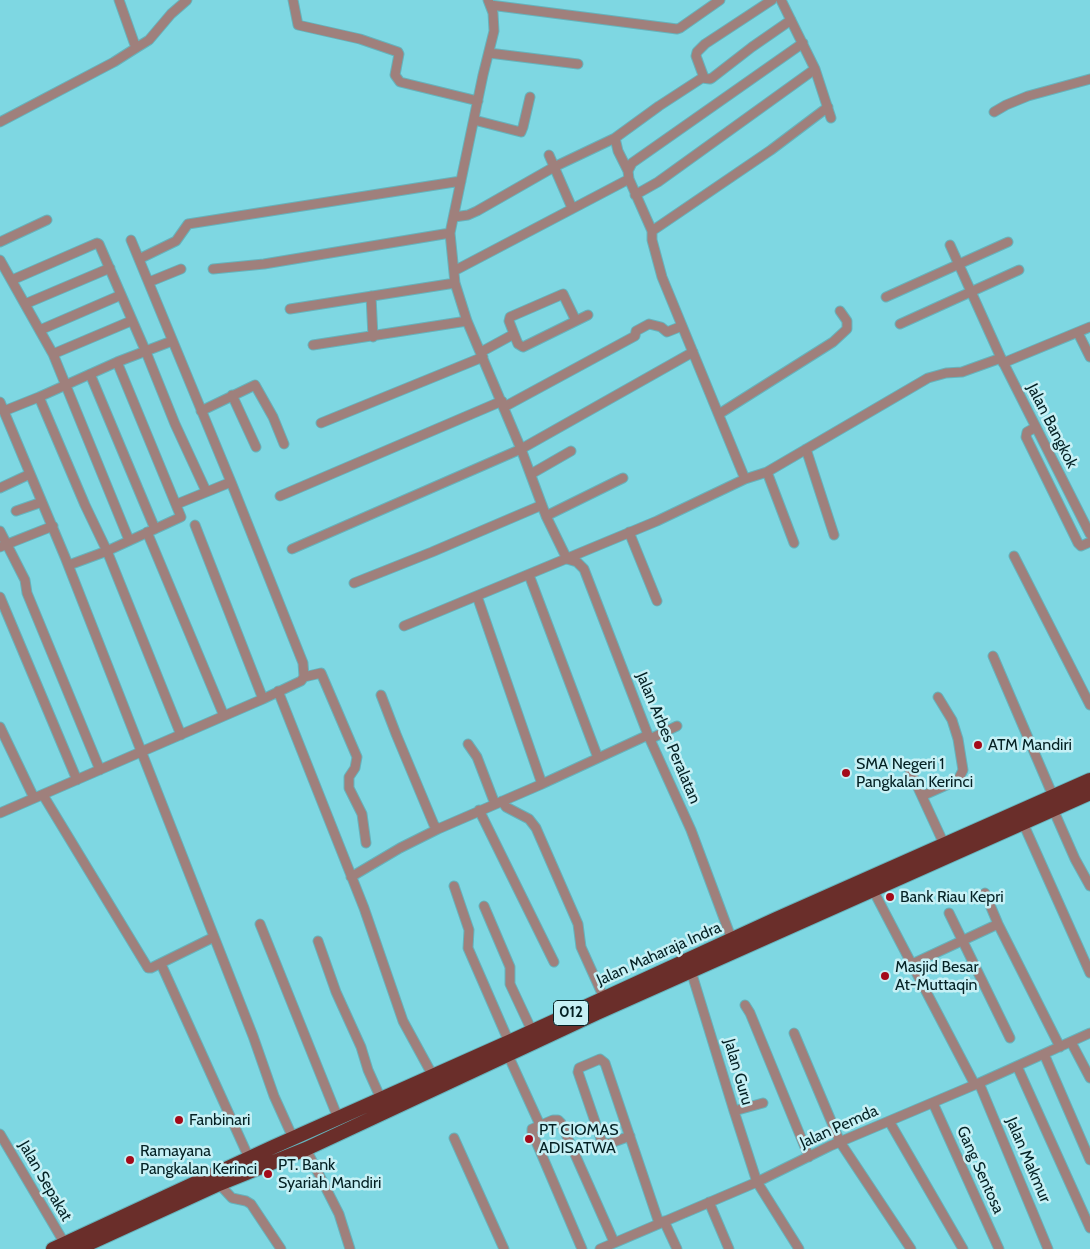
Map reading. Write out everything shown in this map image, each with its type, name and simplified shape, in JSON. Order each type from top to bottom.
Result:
[{"type":"highway","name":"Jalan Maharaja Indra","points":[[75,1247],[249,1158],[432,1076],[508,1048],[532,1031],[604,998],[672,973],[692,971],[1023,822],[1090,780]]},
{"type":"highway","name":"Jalan Maharaja Indra","points":[[75,1247],[219,1184],[306,1149],[508,1048],[672,973],[732,940],[944,844],[1053,803],[1090,793]]},
{"type":"street","points":[[119,0],[136,48]]},
{"type":"street","points":[[0,122],[114,62],[136,48],[148,40],[171,14],[188,0]]},
{"type":"street","points":[[293,0],[298,25],[355,38],[398,52],[395,75],[400,82],[478,101]]},
{"type":"street","points":[[567,558],[546,516],[521,448],[467,321],[455,283],[450,233],[494,31],[489,2],[677,29],[720,0]]},
{"type":"street","points":[[702,78],[703,75],[696,56],[697,52],[705,44],[772,0]]},
{"type":"street","points":[[781,0],[815,69],[831,118]]},
{"type":"street","points":[[454,217],[468,215],[477,211],[554,166],[615,138],[702,78],[712,78],[791,20]]},
{"type":"street","points":[[454,271],[572,208],[629,175],[632,163],[803,43]]},
{"type":"street","points":[[488,53],[578,64]]},
{"type":"street","points":[[635,195],[658,182],[815,69]]},
{"type":"street","points":[[994,112],[1028,96],[1090,79]]},
{"type":"street","points":[[474,120],[520,132],[523,127],[530,97]]},
{"type":"street","points":[[652,232],[771,150],[828,107]]},
{"type":"street","points":[[615,138],[635,195],[652,232],[652,240],[662,277],[745,479]]},
{"type":"street","points":[[549,155],[572,208]]},
{"type":"street","points":[[139,259],[176,241],[188,224],[461,180]]},
{"type":"street","points":[[0,242],[47,220]]},
{"type":"street","points":[[213,269],[264,264],[450,233]]},
{"type":"street","points":[[0,813],[301,682],[304,677],[303,663],[231,482],[172,341],[150,282],[131,240]]},
{"type":"street","points":[[886,297],[1008,242]]},
{"type":"street","points":[[12,280],[97,243],[101,247],[175,424],[206,491]]},
{"type":"street","name":"Jalan Bangkok","points":[[950,245],[1002,360],[1090,534]]},
{"type":"street","points":[[0,260],[53,354],[129,540]]},
{"type":"street","points":[[25,304],[110,268]]},
{"type":"street","points":[[150,282],[181,269]]},
{"type":"street","points":[[900,324],[1019,270]]},
{"type":"street","points":[[290,309],[455,283]]},
{"type":"street","points":[[576,321],[563,294],[510,317],[509,321],[518,344],[523,347],[576,321],[588,315]]},
{"type":"street","points":[[40,330],[121,295]]},
{"type":"street","points":[[370,296],[374,337]]},
{"type":"street","points":[[719,414],[833,342],[847,329],[847,321],[840,311]]},
{"type":"street","points":[[53,354],[132,321]]},
{"type":"street","points":[[313,345],[467,321]]},
{"type":"street","points":[[280,496],[503,404],[635,336],[636,331],[649,324],[661,327],[667,332],[682,326]]},
{"type":"street","points":[[404,626],[629,532],[745,479],[767,472],[928,378],[946,372],[962,372],[1002,360],[1090,327]]},
{"type":"street","points":[[1078,333],[1090,357]]},
{"type":"street","points":[[321,423],[482,354],[514,334]]},
{"type":"street","points":[[172,341],[117,362],[39,397],[2,407],[69,565],[253,1036],[274,1096],[294,1138]]},
{"type":"street","points":[[292,549],[521,448],[693,352]]},
{"type":"street","points":[[69,565],[107,551],[181,518],[177,504],[117,362]]},
{"type":"street","points":[[90,374],[224,716]]},
{"type":"street","points":[[201,411],[251,385],[257,386],[284,444]]},
{"type":"street","points":[[232,395],[256,447]]},
{"type":"street","points":[[39,397],[85,505],[107,551],[181,735]]},
{"type":"street","points":[[1036,427],[1027,432],[1026,437],[1078,543],[1081,546],[1090,542]]},
{"type":"street","points":[[806,449],[834,535]]},
{"type":"street","points":[[531,474],[571,452]]},
{"type":"street","points":[[767,472],[794,542]]},
{"type":"street","points":[[0,488],[30,474]]},
{"type":"street","points":[[546,516],[623,478]]},
{"type":"street","points":[[177,504],[231,482]]},
{"type":"street","points":[[16,511],[42,502]]},
{"type":"street","points":[[354,583],[432,552],[542,504]]},
{"type":"street","points":[[195,525],[263,699]]},
{"type":"street","points":[[4,546],[52,526]]},
{"type":"street","points":[[0,531],[4,546],[25,580],[27,592],[100,770]]},
{"type":"street","points":[[629,532],[657,601]]},
{"type":"street","points":[[1014,556],[1090,705]]},
{"type":"street","name":"Jalan Arbes Peralatan","points":[[567,558],[577,562],[584,568],[649,737],[691,830],[732,940]]},
{"type":"street","points":[[529,575],[598,758]]},
{"type":"street","points":[[477,596],[542,784]]},
{"type":"street","points":[[0,597],[76,780]]},
{"type":"street","points":[[993,656],[1075,859],[1090,886]]},
{"type":"street","points":[[304,677],[321,673],[357,757],[355,768],[348,777],[349,788],[362,814],[366,843]]},
{"type":"street","points":[[278,691],[375,938],[403,1021],[432,1076]]},
{"type":"street","points":[[382,695],[434,825],[438,829]]},
{"type":"street","points":[[922,796],[958,780],[963,770],[958,739],[952,720],[938,698]]},
{"type":"street","points":[[351,877],[400,848],[438,829],[598,758],[676,726]]},
{"type":"street","points":[[0,727],[38,796],[148,968],[161,964],[214,937]]},
{"type":"street","points":[[468,744],[477,756],[498,802],[529,819],[536,828],[578,924],[581,947],[604,998]]},
{"type":"street","points":[[908,766],[944,844]]},
{"type":"street","points":[[479,810],[554,962]]},
{"type":"street","points":[[1023,822],[1090,973]]},
{"type":"street","points":[[454,886],[469,930],[468,948],[540,1125]]},
{"type":"street","name":"Jalan Makmur","points":[[873,890],[977,1084],[1048,1249]]},
{"type":"street","points":[[985,893],[998,924],[1060,1047]]},
{"type":"street","points":[[484,906],[510,967],[510,984],[532,1031]]},
{"type":"street","points":[[949,913],[1010,1038]]},
{"type":"street","points":[[260,924],[338,1118]]},
{"type":"street","points":[[912,964],[998,924]]},
{"type":"street","points":[[318,941],[336,992],[361,1047],[368,1070],[381,1099]]},
{"type":"street","points":[[161,964],[249,1158]]},
{"type":"street","name":"Jalan Guru","points":[[692,971],[757,1182],[799,1249]]},
{"type":"street","points":[[745,1005],[809,1156]]},
{"type":"street","points":[[794,1033],[840,1142],[911,1249]]},
{"type":"street","name":"Jalan Pemda","points":[[600,1249],[757,1182],[840,1142],[977,1084],[1090,1033]]},
{"type":"street","points":[[1071,1042],[1090,1078]]},
{"type":"street","points":[[1044,1054],[1090,1160]]},
{"type":"street","points":[[630,1136],[608,1144],[602,1142],[578,1072],[580,1068],[600,1059],[605,1063],[662,1222],[676,1249]]},
{"type":"street","points":[[1017,1066],[1090,1228]]},
{"type":"street","points":[[734,1111],[763,1103]]},
{"type":"street","name":"Gang Sentosa","points":[[933,1103],[999,1249]]},
{"type":"street","points":[[582,1249],[532,1132],[532,1129],[554,1120],[558,1120],[561,1123],[616,1241],[623,1249]]},
{"type":"street","points":[[889,1121],[964,1249]]},
{"type":"street","name":"Jalan Sepakat","points":[[0,1134],[75,1247]]},
{"type":"street","points":[[454,1138],[504,1249]]},
{"type":"street","points":[[306,1149],[338,1214],[350,1249]]},
{"type":"street","points":[[219,1184],[232,1198],[251,1204],[281,1249]]},
{"type":"street","points":[[709,1202],[729,1249]]},
{"type":"place","name":"ATM Mandiri","points":[[978,745]]},
{"type":"place","name":"SMA Negeri 1 Pangkalan Kerinci","points":[[846,773]]},
{"type":"place","name":"Bank Riau Kepri","points":[[890,897]]},
{"type":"place","name":"Masjid Besar At-Muttaqin","points":[[885,976]]},
{"type":"place","name":"Fanbinari","points":[[179,1120]]},
{"type":"place","name":"PT CIOMAS ADISATWA","points":[[529,1139]]},
{"type":"place","name":"Ramayana Pangkalan Kerinci","points":[[130,1160]]},
{"type":"place","name":"PT. Bank Syariah Mandiri","points":[[268,1174]]}]
